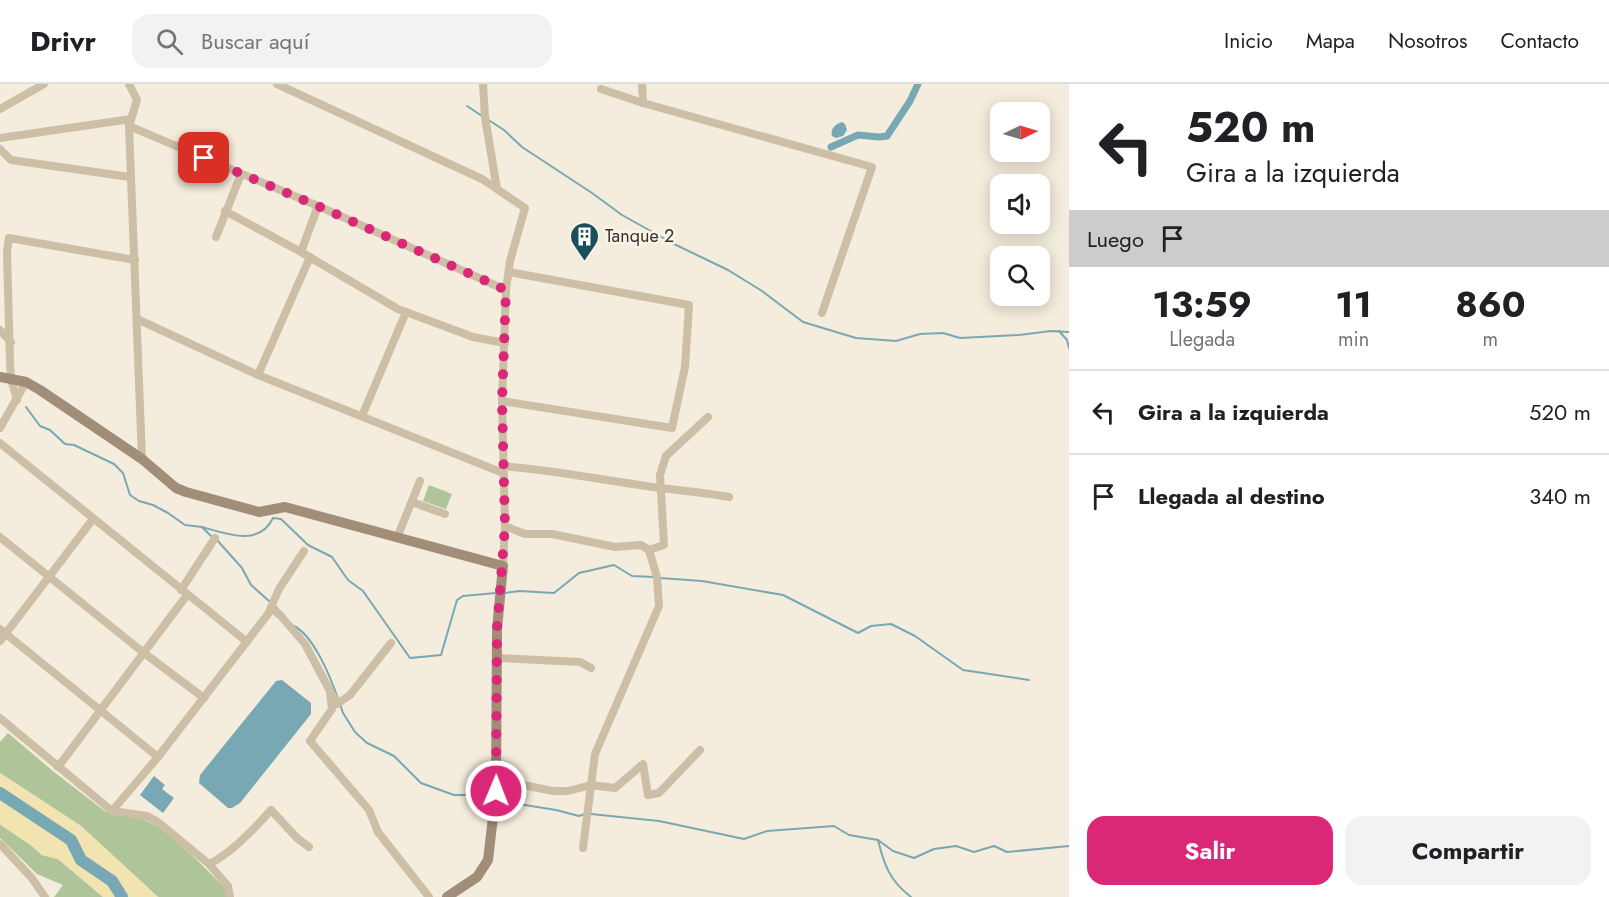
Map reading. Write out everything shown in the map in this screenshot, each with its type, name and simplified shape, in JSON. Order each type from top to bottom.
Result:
[{"type":"street","points":[[0,109],[44,84]]},
{"type":"street","points":[[129,84],[137,100],[130,123],[130,177],[138,319],[142,459]]},
{"type":"street","points":[[278,84],[482,179],[525,208],[510,261],[506,290],[502,401],[505,526],[497,629],[496,791],[488,860],[477,877],[447,897]]},
{"type":"street","points":[[483,84],[485,117],[497,189]]},
{"type":"street","points":[[642,84],[643,103]]},
{"type":"street","points":[[602,89],[643,103],[872,168],[822,313]]},
{"type":"street","points":[[0,138],[130,123],[506,290]]},
{"type":"street","points":[[0,149],[11,160],[130,177]]},
{"type":"street","points":[[216,237],[241,174]]},
{"type":"street","points":[[302,252],[318,206]]},
{"type":"street","points":[[225,211],[302,252],[398,309],[473,338],[505,343]]},
{"type":"street","points":[[17,400],[6,378],[11,342],[7,252],[9,238],[135,260]]},
{"type":"street","points":[[258,375],[310,257]]},
{"type":"street","points":[[502,401],[672,428],[685,368],[688,305],[509,272]]},
{"type":"street","points":[[362,416],[406,312]]},
{"type":"street","points":[[138,319],[258,375],[503,470],[546,471],[729,497]]},
{"type":"street","points":[[0,330],[11,342]]},
{"type":"street","points":[[6,378],[26,382],[80,416],[142,459],[168,482],[186,492],[259,513],[285,507],[503,566]]},
{"type":"street","points":[[0,428],[26,382]]},
{"type":"street","points":[[649,550],[664,545],[660,475],[666,456],[708,417]]},
{"type":"street","points":[[0,443],[247,642]]},
{"type":"street","points":[[398,538],[420,481]]},
{"type":"street","points":[[412,502],[445,514]]},
{"type":"street","points":[[0,641],[3,632],[51,576],[93,519]]},
{"type":"street","points":[[505,526],[525,534],[552,534],[615,547],[641,545],[649,550],[657,577],[659,606],[596,754],[583,848]]},
{"type":"street","points":[[0,537],[144,653],[204,698]]},
{"type":"street","points":[[58,767],[144,653],[184,593],[215,538]]},
{"type":"street","points":[[112,811],[158,757],[268,614],[279,589],[304,551]]},
{"type":"street","points":[[271,608],[305,644],[337,704],[343,701],[391,643]]},
{"type":"street","points":[[3,632],[158,757]]},
{"type":"street","points":[[498,658],[580,662],[591,668]]},
{"type":"street","points":[[330,693],[332,709],[310,741],[369,810],[378,832],[429,897]]},
{"type":"street","points":[[0,718],[112,811],[147,816],[159,822],[209,864],[228,886],[230,897]]},
{"type":"street","points":[[496,791],[513,783],[553,791],[568,791],[591,785],[615,788],[643,764],[648,795],[659,793],[700,750]]},
{"type":"street","points":[[209,864],[224,857],[271,810],[297,838],[309,847]]},
{"type":"street","points":[[0,844],[31,877],[43,896]]},
{"type":"green space","points":[[429,485],[452,494],[446,509],[423,501]]},
{"type":"green space","points":[[8,733],[106,812],[139,817],[161,828],[225,888],[228,897],[158,897],[81,826],[0,773],[0,742]]},
{"type":"green space","points":[[0,824],[42,855],[58,859],[103,897],[54,897],[63,885],[37,874],[0,838]]},
{"type":"sand","points":[[0,773],[81,826],[158,897],[103,897],[58,859],[42,855],[2,826],[0,824]]},
{"type":"water","points":[[842,122],[847,130],[843,136],[836,138],[832,136],[834,127]]},
{"type":"water","points":[[282,680],[311,703],[311,714],[240,803],[228,808],[199,783],[200,775],[276,681]]},
{"type":"water","points":[[154,776],[165,785],[162,789],[174,798],[163,813],[140,795]]},
{"type":"waterway","points":[[831,147],[858,135],[887,136],[910,101],[918,84]]},
{"type":"waterway","points":[[467,106],[482,116]]},
{"type":"waterway","points":[[487,119],[504,130],[522,147],[622,215],[728,270],[762,291],[803,322],[856,338],[896,341],[920,334],[943,333],[960,338],[1051,331],[1069,332]]},
{"type":"waterway","points":[[1059,331],[1067,340],[1069,348]]},
{"type":"waterway","points":[[26,407],[40,426],[50,430],[65,444],[74,445],[114,464],[123,473],[130,495],[168,513],[185,525],[202,527],[212,537]]},
{"type":"waterway","points":[[202,527],[242,536],[260,533],[273,518],[281,519],[308,545],[332,557],[348,580],[363,591],[410,658],[441,655],[457,600],[463,596],[496,593]]},
{"type":"waterway","points":[[217,540],[242,568],[251,585],[278,609]]},
{"type":"waterway","points":[[505,593],[519,591],[554,593],[579,573],[614,565],[632,576],[654,577]]},
{"type":"waterway","points":[[660,578],[702,581],[783,595],[858,633],[871,626],[891,624],[915,636],[963,670],[1029,680]]},
{"type":"waterway","points":[[294,626],[315,648],[338,699]]},
{"type":"waterway","points":[[340,704],[355,732],[367,743],[394,756],[421,783],[454,795],[480,795],[491,799]]},
{"type":"waterway","points":[[0,793],[71,840],[81,860],[112,881],[122,897]]},
{"type":"waterway","points":[[500,801],[579,816],[585,814]]},
{"type":"waterway","points":[[591,814],[659,821],[744,839],[767,831],[834,826],[849,835],[878,840],[893,851],[914,858],[934,849],[956,846],[974,852],[994,846],[1007,852],[1069,846]]},
{"type":"waterway","points":[[878,840],[893,879],[911,897]]},
{"type":"place","name":"Tanque 2","points":[[584,262]]},
{"type":"route","points":[[204,158],[506,290],[502,401],[505,526],[497,629],[496,791]]}]
